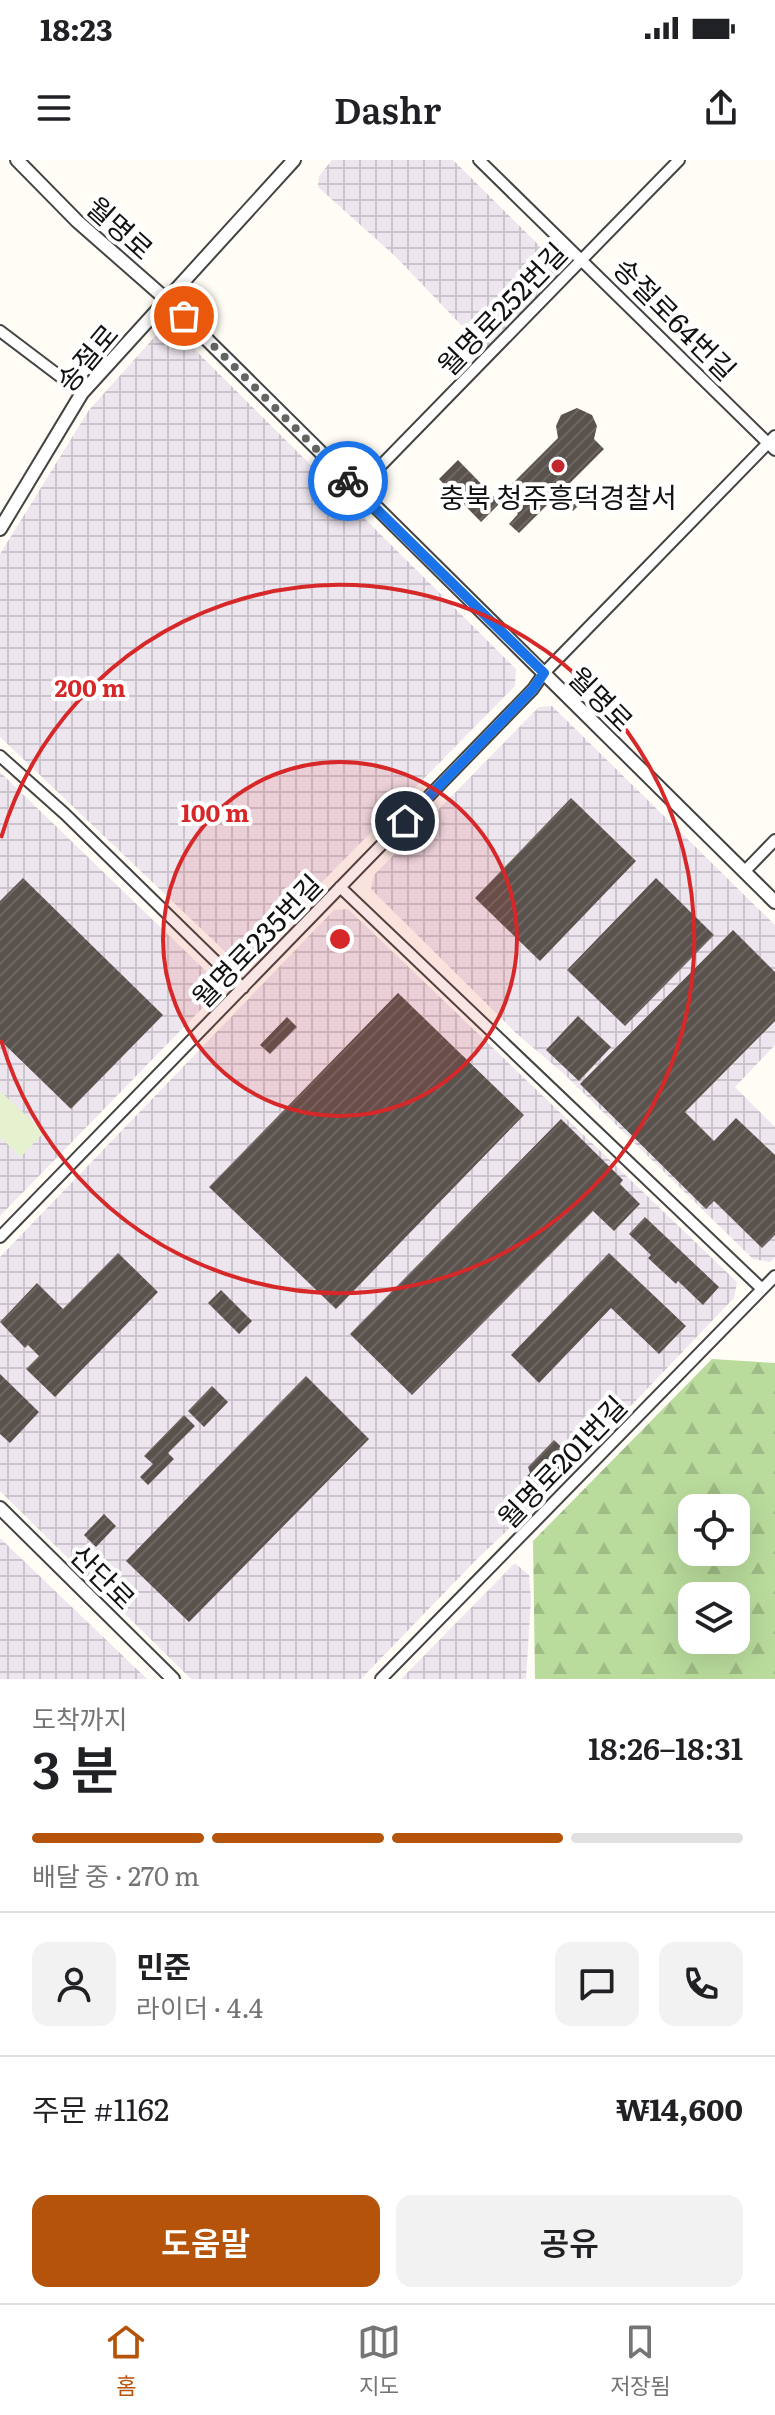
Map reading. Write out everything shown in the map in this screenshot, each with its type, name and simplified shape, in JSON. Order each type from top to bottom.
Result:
[{"type":"street","name":"월명로","points":[[17,160],[77,221],[167,300],[775,902]]},
{"type":"street","name":"송절로","points":[[0,529],[82,393],[294,160]]},
{"type":"street","name":"송절로64번길","points":[[479,160],[773,443]]},
{"type":"street","name":"월명로252번길","points":[[357,490],[679,160]]},
{"type":"street","points":[[0,331],[82,393]]},
{"type":"street","name":"월명로235번길","points":[[0,1237],[533,689],[544,673],[773,443]]},
{"type":"street","points":[[0,756],[65,814],[243,988]]},
{"type":"street","points":[[744,872],[775,840]]},
{"type":"street","points":[[340,887],[762,1289]]},
{"type":"street","name":"월명로201번길","points":[[381,1679],[775,1276]]},
{"type":"street","name":"산단로","points":[[0,1508],[173,1679]]},
{"type":"shaded area","points":[[332,160],[453,160],[566,272],[486,351],[395,256],[318,187],[319,176]]},
{"type":"shaded area","points":[[175,330],[516,669],[515,686],[246,959],[233,959],[0,737],[0,554],[89,410],[160,331]]},
{"type":"shaded area","points":[[552,706],[775,925],[775,1045],[735,1087],[775,1127],[775,1257],[770,1262],[753,1259],[563,1073],[516,1033],[371,889],[374,875],[539,707]]},
{"type":"shaded area","points":[[0,772],[214,979],[215,995],[0,1216]]},
{"type":"shaded area","points":[[348,909],[737,1282],[734,1298],[559,1481],[476,1560],[361,1679],[191,1679],[0,1491],[0,1257],[334,910]]},
{"type":"shaded area","points":[[0,1538],[147,1679],[0,1679]]},
{"type":"shaded area","points":[[515,1563],[529,1575],[531,1599],[526,1679],[401,1679]]},
{"type":"green space","points":[[0,1091],[44,1132],[21,1157],[0,1137]]},
{"type":"green space","points":[[712,1359],[775,1363],[775,1679],[535,1679],[533,1541]]},
{"type":"building","name":"충북 청주흥덕경찰서","points":[[577,408],[592,415],[597,426],[594,439],[604,449],[569,484],[584,500],[573,511],[557,495],[519,533],[509,524],[518,514],[500,496],[558,438],[556,426],[561,415]]},
{"type":"building","points":[[458,460],[500,503],[481,522],[439,479]]},
{"type":"building","points":[[571,798],[636,861],[540,961],[475,898]]},
{"type":"building","points":[[23,878],[163,1015],[71,1109],[0,1040],[0,901]]},
{"type":"building","points":[[656,878],[714,935],[625,1026],[567,970]]},
{"type":"building","points":[[733,930],[775,972],[775,1021],[685,1112],[714,1141],[736,1118],[775,1155],[775,1235],[762,1248],[714,1201],[706,1209],[580,1084]]},
{"type":"building","points":[[398,993],[524,1115],[336,1309],[209,1187]]},
{"type":"building","points":[[578,1016],[611,1047],[579,1081],[546,1050]]},
{"type":"building","points":[[287,1017],[297,1027],[270,1054],[260,1045]]},
{"type":"building","points":[[561,1119],[623,1180],[620,1184],[640,1204],[614,1231],[593,1211],[412,1395],[350,1334]]},
{"type":"building","points":[[645,1217],[719,1287],[703,1305],[648,1258],[651,1255],[629,1234]]},
{"type":"building","points":[[118,1253],[158,1292],[55,1397],[26,1369],[39,1356],[28,1345],[25,1348],[0,1322],[37,1283],[63,1309]]},
{"type":"building","points":[[609,1253],[686,1326],[659,1354],[611,1308],[539,1383],[511,1355]]},
{"type":"building","points":[[221,1290],[252,1321],[239,1334],[208,1303]]},
{"type":"building","points":[[0,1374],[39,1412],[10,1443],[0,1434]]},
{"type":"building","points":[[306,1376],[369,1439],[189,1622],[126,1561]]},
{"type":"building","points":[[212,1386],[228,1402],[204,1427],[188,1411]]},
{"type":"building","points":[[184,1415],[195,1426],[168,1453],[174,1459],[148,1485],[140,1477],[153,1464],[144,1456]]},
{"type":"building","points":[[554,1440],[574,1459],[547,1487],[542,1483],[534,1491],[523,1480],[530,1473],[528,1467]]},
{"type":"building","points":[[104,1514],[116,1526],[96,1547],[84,1535]]},
{"type":"way so far","points":[[184,316],[348,481]]},
{"type":"place","name":"충북 청주흥덕경찰서","points":[[558,466]]},
{"type":"route","points":[[348,481],[544,673],[533,689],[405,821]]}]
